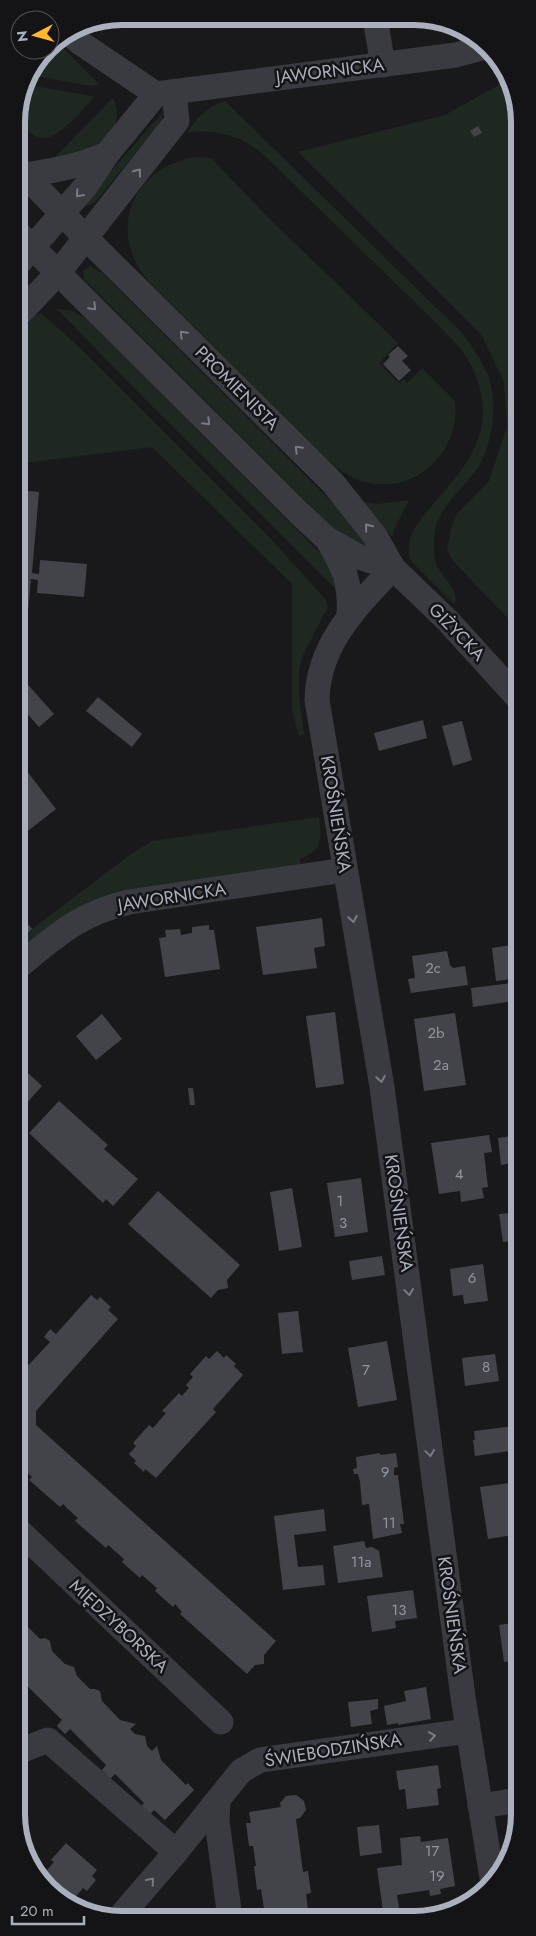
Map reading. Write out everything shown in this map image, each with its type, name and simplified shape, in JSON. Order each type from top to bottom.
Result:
[{"type":"street","points":[[376,25],[383,65]]},
{"type":"street","points":[[25,307],[58,273],[177,121],[165,93],[75,37]]},
{"type":"street","name":"JAWORNICKA","points":[[165,93],[456,55],[478,49]]},
{"type":"street","points":[[25,245],[62,213],[85,187],[107,154],[165,93]]},
{"type":"street","points":[[25,170],[70,168],[107,154]]},
{"type":"street","name":"PROMIENISTA","points":[[25,173],[86,238],[333,483],[375,536],[393,568]]},
{"type":"street","points":[[25,250],[58,273],[327,539],[359,556],[393,568]]},
{"type":"street","points":[[327,539],[342,565],[348,581],[350,594],[349,615]]},
{"type":"street","name":"KROŚNIEŃSKA","points":[[393,568],[349,615],[323,661],[318,679],[316,700],[382,1087],[467,1731],[491,1873]]},
{"type":"street","name":"GIŻYCKA","points":[[393,568],[448,621],[511,690]]},
{"type":"street","name":"JAWORNICKA","points":[[25,962],[75,922],[114,906],[129,902],[345,870]]},
{"type":"street","name":"MIĘDZYBORSKA","points":[[25,1537],[220,1722]]},
{"type":"street","name":"ŚWIEBODZIŃSKA","points":[[125,1911],[241,1772],[260,1760],[467,1731]]},
{"type":"street","points":[[25,1749],[48,1740],[176,1852]]},
{"type":"street","points":[[218,1800],[217,1821],[229,1911]]},
{"type":"street","points":[[480,1806],[511,1801]]},
{"type":"shaded area","points":[[61,46],[99,84],[92,86],[37,76],[47,60],[60,60]]},
{"type":"shaded area","points":[[503,83],[504,85],[508,97],[511,122],[511,622],[454,562],[447,550],[451,528],[457,514],[489,481],[507,427],[504,382],[481,334],[298,152],[445,115]]},
{"type":"shaded area","points":[[32,85],[94,97],[77,116],[56,134],[43,138],[25,129],[28,97]]},
{"type":"shaded area","points":[[113,98],[116,105],[117,118],[108,136],[97,145],[82,152],[52,160]]},
{"type":"shaded area","points":[[225,101],[461,332],[475,351],[487,373],[493,397],[490,438],[475,472],[451,499],[441,514],[434,535],[436,564],[454,591],[456,600],[454,604],[411,561],[410,541],[419,522],[454,480],[471,455],[481,428],[481,396],[467,358],[457,344],[437,324],[264,155],[255,148],[229,135],[210,132],[188,132],[204,113]]},
{"type":"shaded area","points":[[163,112],[158,126],[95,202],[85,207],[84,202]]},
{"type":"shaded area","points":[[194,157],[211,158],[270,219],[398,343],[379,363],[399,383],[404,379],[407,383],[422,368],[455,401],[455,420],[450,438],[441,454],[429,468],[414,477],[397,483],[379,484],[359,480],[342,472],[319,452],[150,283],[137,264],[129,244],[128,225],[132,206],[140,189],[154,175],[172,164]]},
{"type":"shaded area","points":[[90,266],[102,273],[348,518],[369,548],[361,550],[322,518],[84,280],[83,271]]},
{"type":"shaded area","points":[[57,309],[73,311],[85,318],[329,562],[341,594],[147,401]]},
{"type":"shaded area","points":[[41,313],[79,347],[272,540],[326,600],[328,607],[303,655],[299,669],[299,696],[304,735],[299,736],[292,710],[292,584],[152,447],[25,463],[25,327],[34,316]]},
{"type":"shaded area","points":[[409,500],[392,536],[355,501],[377,504]]},
{"type":"shaded area","points":[[319,817],[319,843],[313,852],[300,859],[301,866],[131,892],[25,950],[25,935],[32,929],[131,854],[152,841]]},
{"type":"building","points":[[478,126],[482,133],[474,137],[470,131]]},
{"type":"building","points":[[398,346],[408,356],[402,361],[411,370],[399,381],[383,364],[390,357],[388,355]]},
{"type":"building","points":[[25,491],[39,492],[32,573],[39,574],[40,560],[87,564],[84,597],[37,593],[38,580],[31,579],[27,622],[25,622]]},
{"type":"building","points":[[25,681],[54,714],[39,727],[25,711]]},
{"type":"building","points":[[98,697],[142,734],[132,747],[86,711]]},
{"type":"building","points":[[423,720],[427,738],[379,751],[374,733]]},
{"type":"building","points":[[462,721],[472,760],[453,766],[442,726]]},
{"type":"building","points":[[25,769],[56,809],[25,833]]},
{"type":"building","points":[[322,918],[325,946],[314,948],[317,968],[263,975],[256,927]]},
{"type":"building","points":[[25,921],[32,929],[25,935]]},
{"type":"building","points":[[209,925],[209,930],[214,930],[220,969],[165,977],[159,938],[166,937],[165,930],[180,929],[181,935],[192,933],[192,927]]},
{"type":"building","points":[[511,945],[511,979],[496,981],[492,948]]},
{"type":"building","points":[[447,951],[450,965],[453,968],[465,966],[468,985],[411,993],[408,979],[415,978],[412,956]]},
{"type":"building","points":[[511,983],[511,1001],[473,1007],[471,988]]},
{"type":"building","points":[[335,1012],[344,1084],[316,1088],[306,1016]]},
{"type":"building","points":[[455,1013],[466,1085],[424,1091],[414,1019]]},
{"type":"building","points":[[102,1014],[122,1039],[96,1060],[76,1036]]},
{"type":"building","points":[[25,1070],[42,1086],[25,1105]]},
{"type":"building","points":[[188,1088],[193,1088],[195,1105],[190,1105]]},
{"type":"building","points":[[59,1101],[108,1145],[104,1149],[138,1179],[113,1206],[106,1199],[103,1203],[29,1133]]},
{"type":"building","points":[[489,1135],[492,1152],[484,1153],[488,1187],[482,1188],[484,1198],[461,1202],[460,1191],[439,1194],[431,1143]]},
{"type":"building","points":[[511,1136],[511,1163],[501,1165],[498,1138]]},
{"type":"building","points":[[361,1178],[368,1232],[335,1237],[327,1183]]},
{"type":"building","points":[[292,1188],[302,1247],[279,1251],[270,1192]]},
{"type":"building","points":[[158,1191],[240,1265],[227,1280],[228,1288],[218,1290],[211,1298],[128,1224]]},
{"type":"building","points":[[511,1213],[511,1241],[503,1242],[499,1214]]},
{"type":"building","points":[[382,1256],[385,1275],[352,1280],[349,1261]]},
{"type":"building","points":[[483,1264],[488,1301],[464,1304],[463,1295],[453,1296],[450,1269]]},
{"type":"building","points":[[91,1295],[97,1300],[100,1297],[111,1307],[108,1310],[118,1319],[36,1411],[36,1425],[276,1641],[264,1655],[264,1664],[255,1665],[247,1674],[180,1614],[182,1612],[175,1604],[173,1607],[155,1591],[157,1588],[142,1575],[140,1578],[122,1562],[124,1559],[108,1545],[106,1548],[75,1521],[78,1518],[63,1504],[60,1507],[29,1480],[32,1477],[25,1470],[25,1369],[50,1342],[44,1337],[50,1329],[56,1334]]},
{"type":"building","points":[[298,1311],[303,1352],[282,1354],[278,1313]]},
{"type":"building","points":[[387,1341],[397,1400],[358,1407],[348,1348]]},
{"type":"building","points":[[217,1351],[224,1358],[226,1355],[236,1364],[234,1366],[243,1375],[213,1409],[216,1412],[156,1478],[145,1469],[144,1472],[134,1463],[136,1461],[129,1454],[136,1446],[133,1443],[149,1425],[153,1428],[166,1413],[162,1411],[179,1393],[182,1396],[189,1388],[186,1385],[193,1377],[190,1374],[206,1356],[209,1359]]},
{"type":"building","points":[[495,1354],[499,1381],[465,1386],[462,1358]]},
{"type":"building","points":[[511,1426],[511,1451],[475,1456],[474,1431]]},
{"type":"building","points":[[380,1453],[380,1455],[396,1453],[398,1467],[394,1468],[394,1475],[398,1475],[404,1524],[400,1524],[402,1533],[373,1539],[369,1504],[362,1505],[358,1474],[354,1474],[353,1469],[357,1468],[356,1457]]},
{"type":"building","points":[[511,1483],[511,1535],[488,1539],[480,1487]]},
{"type":"building","points":[[324,1509],[326,1531],[294,1535],[298,1567],[323,1565],[325,1585],[283,1590],[274,1516]]},
{"type":"building","points":[[364,1541],[366,1548],[372,1547],[379,1551],[383,1577],[338,1583],[333,1546]]},
{"type":"building","points":[[413,1590],[417,1618],[395,1621],[396,1628],[372,1632],[367,1596]]},
{"type":"building","points":[[511,1623],[511,1661],[504,1662],[499,1625]]},
{"type":"building","points":[[25,1624],[40,1639],[45,1638],[50,1641],[52,1651],[65,1664],[74,1667],[77,1676],[90,1689],[100,1691],[102,1701],[120,1720],[136,1724],[130,1729],[135,1734],[145,1736],[147,1746],[152,1751],[157,1746],[161,1760],[186,1785],[188,1783],[194,1790],[165,1820],[154,1810],[148,1817],[140,1808],[144,1803],[115,1774],[110,1779],[102,1770],[106,1765],[70,1729],[65,1734],[57,1726],[62,1720],[25,1684]]},
{"type":"building","points":[[426,1687],[431,1719],[387,1725],[384,1706],[406,1701],[404,1691]]},
{"type":"building","points":[[378,1699],[378,1709],[370,1711],[372,1724],[351,1727],[348,1702]]},
{"type":"building","points":[[438,1765],[441,1788],[437,1789],[439,1805],[407,1809],[405,1789],[399,1790],[396,1771]]},
{"type":"building","points":[[296,1795],[304,1801],[306,1810],[300,1818],[296,1819],[303,1872],[308,1871],[311,1893],[306,1894],[308,1911],[258,1911],[264,1909],[261,1889],[257,1890],[253,1846],[249,1846],[246,1823],[251,1823],[249,1812],[281,1807],[280,1803],[286,1796]]},
{"type":"building","points":[[379,1825],[382,1853],[360,1856],[357,1827]]},
{"type":"building","points":[[420,1836],[421,1842],[448,1838],[455,1886],[440,1889],[441,1894],[430,1896],[429,1890],[397,1895],[399,1908],[383,1911],[377,1868],[402,1865],[400,1838]]},
{"type":"building","points":[[66,1843],[97,1870],[92,1876],[96,1880],[87,1891],[83,1888],[74,1898],[53,1883],[45,1873],[54,1862],[51,1860]]}]
